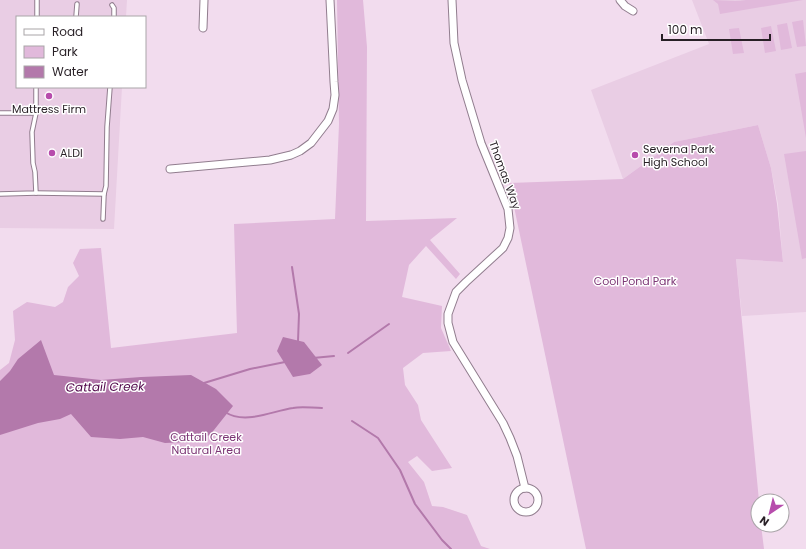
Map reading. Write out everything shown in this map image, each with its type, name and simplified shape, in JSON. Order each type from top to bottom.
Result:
[{"type":"street","points":[[203,28],[204,0]]},
{"type":"street","points":[[170,169],[270,160],[291,155],[300,151],[311,143],[328,121],[333,109],[335,88],[330,0]]},
{"type":"street","name":"Thomas Way","points":[[452,0],[454,43],[462,80],[481,143],[508,209],[510,228],[508,238],[503,248],[456,292],[448,314],[448,323],[453,342],[503,423],[517,456],[525,488]]},
{"type":"street","points":[[620,0],[625,6],[633,11]]},
{"type":"lane","points":[[37,0],[37,16]]},
{"type":"lane","points":[[76,4],[76,16]]},
{"type":"lane","points":[[112,5],[114,8],[114,16]]},
{"type":"lane","points":[[36,88],[36,113],[32,132],[36,193]]},
{"type":"lane","points":[[102,219],[106,186],[107,127],[110,88]]},
{"type":"lane","points":[[0,113],[36,113]]},
{"type":"lane","points":[[0,194],[104,194]]},
{"type":"shaded area","points":[[0,0],[127,0],[126,16],[16,16],[16,88],[122,88],[114,229],[0,228]]},
{"type":"shaded area","name":"Severna Park High School","points":[[692,0],[806,0],[806,312],[742,316],[736,259],[783,262],[778,204],[771,168],[758,125],[674,142],[623,179],[591,90],[709,44]]},
{"type":"green space","name":"Cattail Creek Natural Area","points":[[337,0],[363,0],[367,47],[366,221],[457,218],[430,240],[460,274],[456,279],[426,246],[409,265],[402,297],[442,306],[441,328],[451,351],[423,353],[403,368],[405,385],[418,405],[421,420],[452,468],[432,471],[417,456],[408,462],[424,482],[432,506],[443,507],[467,515],[481,546],[490,549],[0,549],[0,370],[9,363],[15,340],[13,311],[27,302],[55,307],[63,302],[68,287],[79,276],[73,263],[80,249],[101,248],[111,348],[237,333],[234,224],[335,219],[339,124]]},
{"type":"green space","points":[[713,0],[803,0],[720,14],[718,4]]},
{"type":"green space","points":[[803,20],[806,46],[797,47],[792,22]]},
{"type":"green space","points":[[787,23],[792,48],[781,50],[777,25]]},
{"type":"green space","points":[[771,26],[776,51],[765,53],[761,28]]},
{"type":"green space","points":[[739,28],[744,53],[733,54],[729,29]]},
{"type":"green space","points":[[806,72],[806,138],[795,74]]},
{"type":"green space","name":"Cool Pond Park","points":[[758,125],[771,168],[777,204],[783,262],[736,259],[758,493],[750,493],[750,533],[762,533],[764,549],[586,549],[509,183],[623,179],[674,142]]},
{"type":"green space","points":[[806,151],[806,258],[802,259],[784,154]]},
{"type":"water","points":[[283,337],[304,342],[322,365],[310,374],[293,377],[277,351]]},
{"type":"water","points":[[41,340],[54,375],[101,380],[191,375],[216,389],[233,406],[210,435],[187,442],[165,443],[143,437],[120,439],[91,437],[71,414],[60,419],[38,423],[0,435],[0,381],[10,371],[18,359]]},
{"type":"waterway","points":[[292,267],[299,314],[298,341]]},
{"type":"waterway","name":"Cattail Creek","points":[[348,353],[389,324]]},
{"type":"waterway","name":"Cattail Creek","points":[[313,358],[334,356]]},
{"type":"waterway","name":"Cattail Creek","points":[[204,383],[250,369],[285,362]]},
{"type":"waterway","name":"Cattail Creek","points":[[225,412],[233,416],[250,417],[296,407],[322,408]]},
{"type":"waterway","name":"Cattail Creek","points":[[352,421],[378,438],[400,470],[415,504],[442,540],[451,549]]},
{"type":"place","name":"Mattress Firm","points":[[49,96]]},
{"type":"place","name":"ALDI","points":[[52,153]]},
{"type":"place","name":"Severna Park High School","points":[[635,155]]}]
